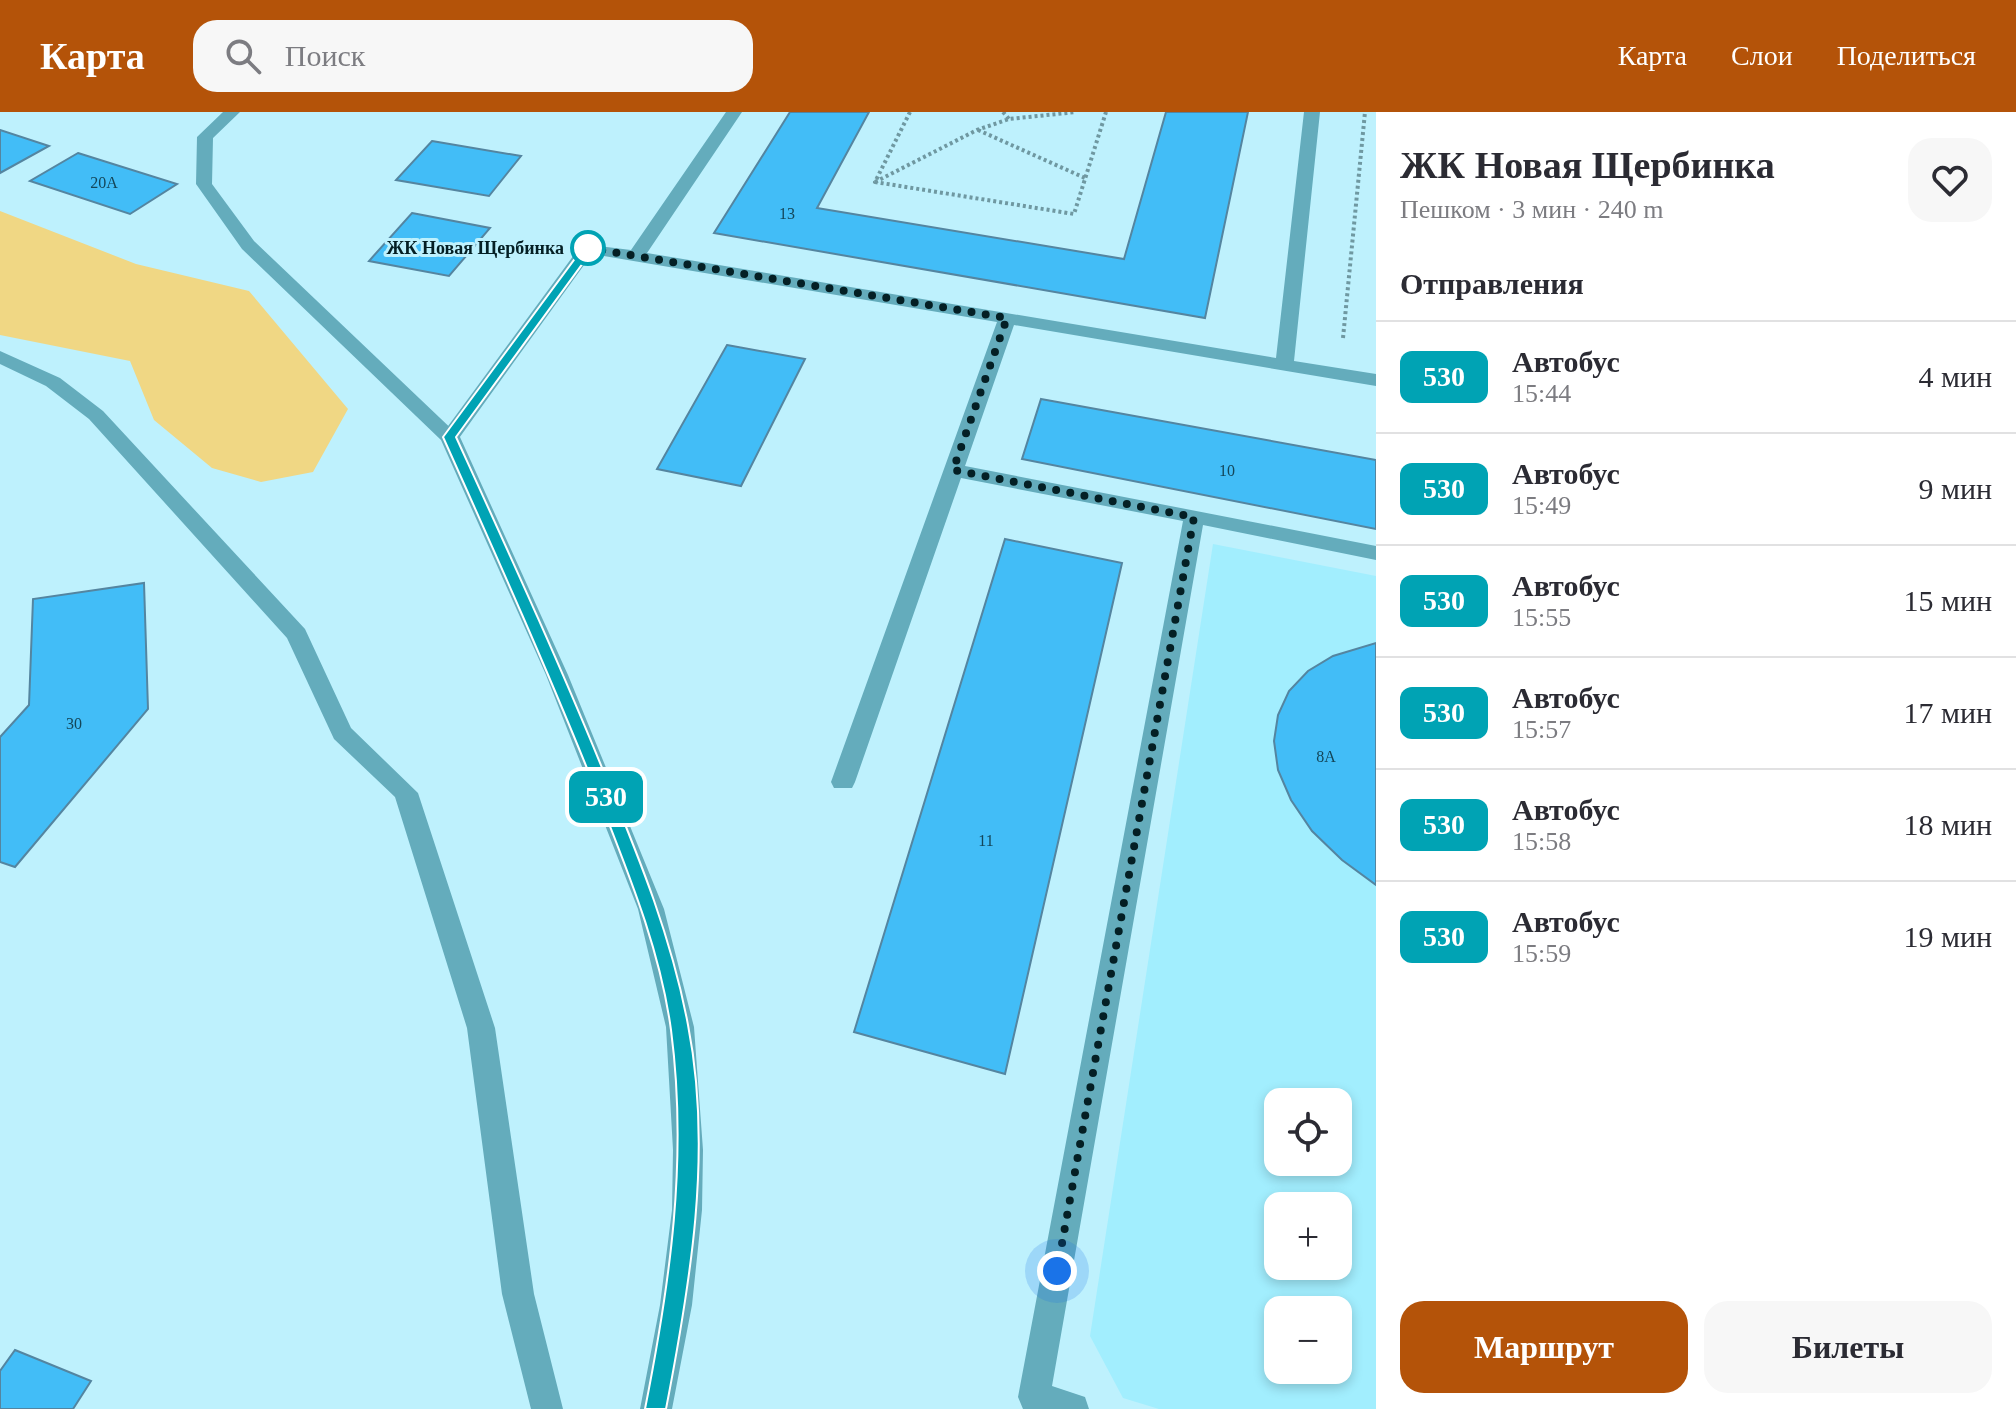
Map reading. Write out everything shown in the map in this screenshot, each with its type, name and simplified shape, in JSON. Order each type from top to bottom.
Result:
[{"type":"street","points":[[232,112],[205,137],[204,184],[248,245],[450,437],[557,675],[651,909],[680,1027],[687,1102],[687,1210],[676,1305],[656,1409]]},
{"type":"street","points":[[636,256],[734,112]]},
{"type":"street","points":[[1284,365],[1312,112]]},
{"type":"street","points":[[450,437],[588,248],[1376,380]]},
{"type":"street","points":[[843,782],[1007,318]]},
{"type":"street","points":[[0,357],[53,382],[96,415],[297,634],[342,733],[406,793],[481,1028],[518,1294],[547,1409]]},
{"type":"street","points":[[953,470],[1376,553]]},
{"type":"street","points":[[1073,1409],[1034,1397],[1194,517]]},
{"type":"path","points":[[875,182],[910,112]]},
{"type":"path","points":[[1003,112],[1009,119]]},
{"type":"path","points":[[875,182],[977,130],[1009,119],[1076,112]]},
{"type":"path","points":[[875,182],[1074,214],[1106,112]]},
{"type":"path","points":[[1284,365],[1342,346],[1365,112]]},
{"type":"path","points":[[977,130],[1085,178]]},
{"type":"shaded area","points":[[0,211],[136,264],[249,291],[348,409],[313,472],[261,482],[212,468],[154,420],[130,361],[0,335]]},
{"type":"shaded area","points":[[1213,544],[1376,576],[1376,1409],[1159,1409],[1123,1398],[1090,1336]]},
{"type":"building","points":[[790,112],[869,112],[817,208],[1124,259],[1166,112],[1248,112],[1205,318],[714,233]]},
{"type":"building","points":[[0,130],[49,146],[0,173]]},
{"type":"building","points":[[432,141],[521,156],[489,196],[396,180]]},
{"type":"building","points":[[78,153],[177,184],[130,214],[30,181]]},
{"type":"building","points":[[412,213],[490,228],[449,276],[369,261]]},
{"type":"building","points":[[727,345],[805,359],[741,486],[657,469]]},
{"type":"building","points":[[1041,399],[1376,460],[1376,529],[1022,459]]},
{"type":"building","points":[[1005,539],[1122,563],[1005,1074],[854,1032]]},
{"type":"building","points":[[144,583],[148,709],[15,867],[0,862],[0,737],[29,705],[33,599]]},
{"type":"building","points":[[1376,643],[1376,885],[1342,860],[1312,831],[1291,800],[1278,770],[1274,741],[1278,715],[1289,691],[1308,671],[1333,656]]},
{"type":"building","points":[[15,1350],[91,1381],[73,1409],[0,1409],[0,1371]]},
{"type":"bus line","name":"530","points":[[588,248],[450,437],[557,675],[651,909],[680,1027],[687,1102],[687,1210],[676,1305],[656,1409]]},
{"type":"place","name":"ЖК Новая Щербинка","points":[[588,248]]},
{"type":"route","points":[[588,248],[1007,318],[953,470],[1194,517],[1057,1271]]}]
